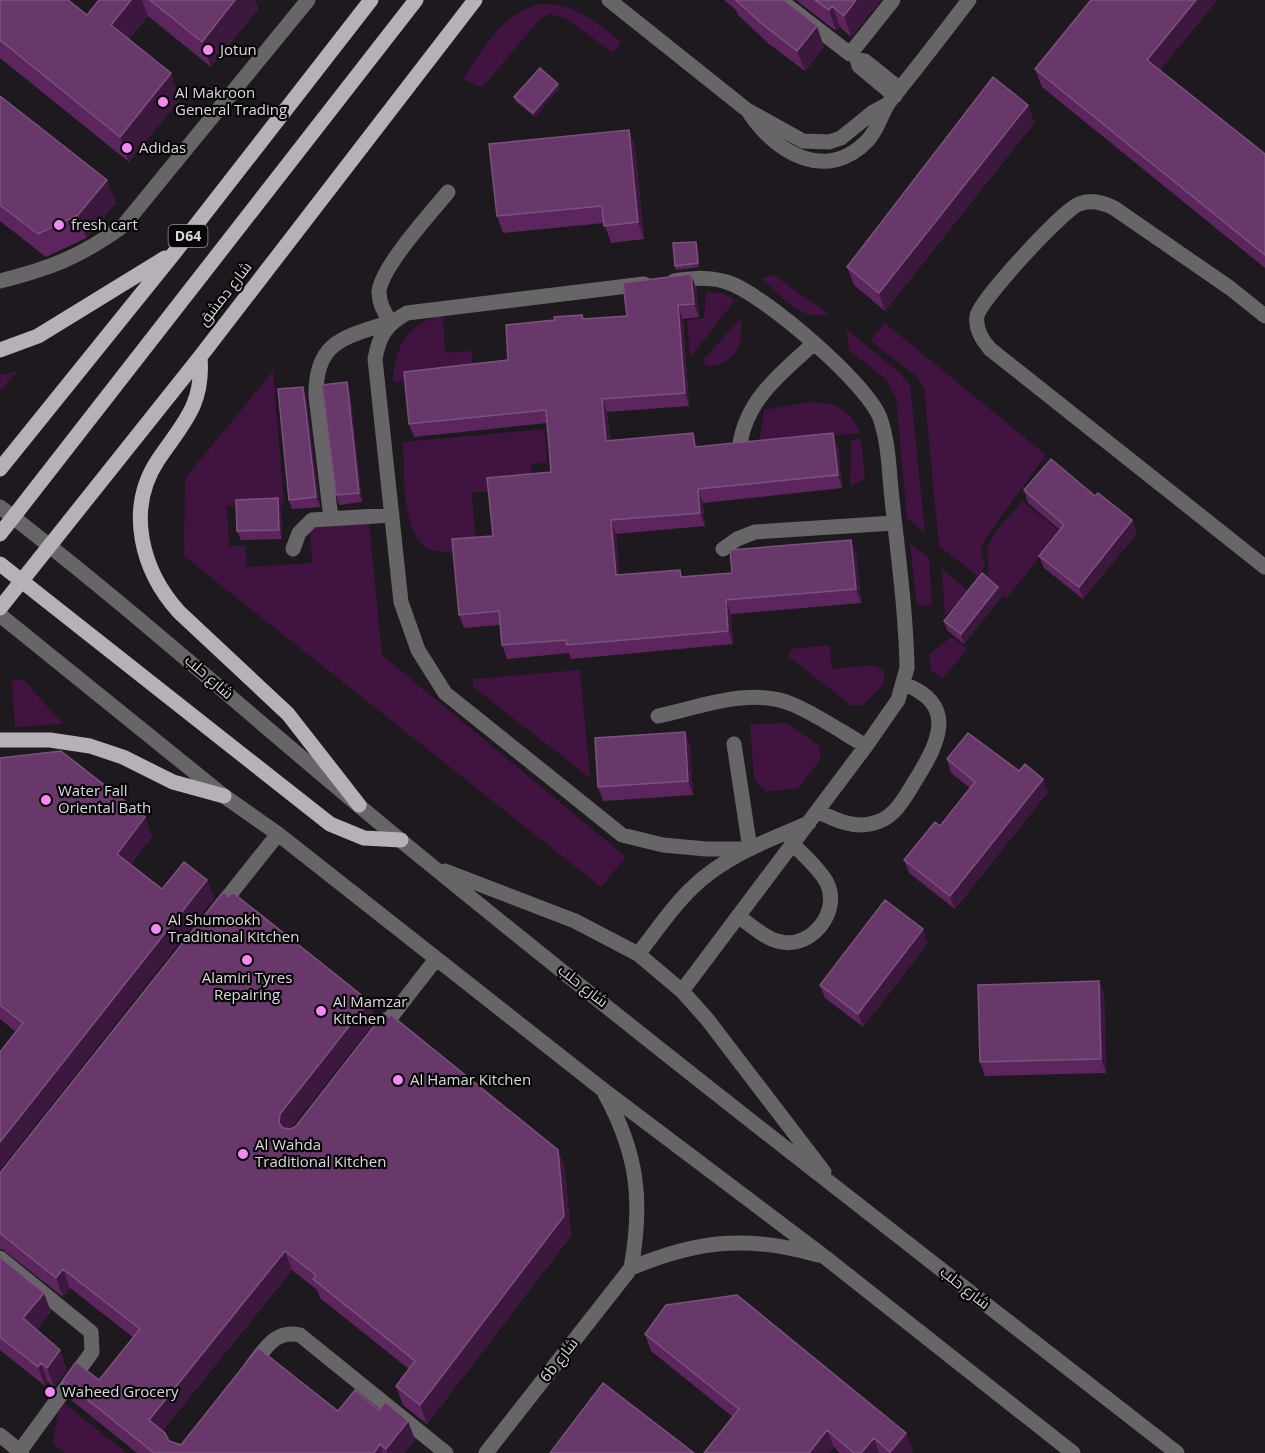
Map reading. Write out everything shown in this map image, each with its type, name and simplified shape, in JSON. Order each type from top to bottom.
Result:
[{"type":"main road","name":"D64","points":[[0,469],[175,252],[371,0]]},
{"type":"main road","points":[[0,534],[416,0]]},
{"type":"main road","name":"شارع دمشق","points":[[0,608],[200,357],[475,0]]},
{"type":"main road","points":[[0,350],[38,336],[175,252]]},
{"type":"main road","points":[[200,357],[199,392],[193,410],[157,462],[147,483],[141,505],[144,550],[149,566],[165,596],[288,714],[359,805]]},
{"type":"main road","points":[[0,564],[330,824],[353,835],[401,840]]},
{"type":"main road","points":[[0,740],[50,740],[90,746],[123,757],[172,782],[224,796]]},
{"type":"street","points":[[0,281],[65,262],[94,247],[123,226],[308,0]]},
{"type":"street","points":[[609,0],[747,110],[791,136],[816,143],[841,138],[894,96],[969,0]]},
{"type":"street","points":[[780,0],[854,56],[863,60],[894,96]]},
{"type":"street","points":[[854,56],[893,0]]},
{"type":"street","points":[[391,322],[381,304],[379,294],[384,274],[448,192]]},
{"type":"street","points":[[1265,316],[1230,288],[1102,202],[1090,202],[1068,210],[988,295],[977,316],[978,329],[990,350],[1265,567]]},
{"type":"street","points":[[331,518],[315,376],[322,357],[338,340],[391,322],[407,313],[702,277],[746,290],[814,343],[865,393],[879,416],[885,442],[907,654],[904,684],[898,700],[866,746],[682,991]]},
{"type":"street","points":[[391,322],[382,333],[375,358],[401,602],[408,627],[430,672],[445,693],[622,835],[663,845],[706,849],[750,849]]},
{"type":"street","points":[[740,444],[748,413],[759,396],[814,343]]},
{"type":"street","name":"شارع حلب","points":[[0,507],[111,594],[432,866],[835,1186],[1177,1453]]},
{"type":"street","points":[[294,549],[304,526],[312,520],[392,515]]},
{"type":"street","points":[[723,549],[737,539],[755,532],[894,523]]},
{"type":"street","points":[[0,615],[224,796],[278,834],[602,1089],[826,1258],[1073,1453]]},
{"type":"street","points":[[638,954],[690,889],[714,870],[750,849],[813,817],[867,825],[890,816],[898,808],[935,749],[940,726],[932,704],[915,688],[904,684]]},
{"type":"street","points":[[658,716],[741,697],[776,699],[794,704],[866,746]]},
{"type":"street","points":[[734,744],[750,849]]},
{"type":"street","points":[[205,927],[278,834]]},
{"type":"street","points":[[738,916],[768,937],[783,943],[791,944],[806,938],[819,928],[830,906],[829,890],[822,876],[793,844]]},
{"type":"street","points":[[432,866],[575,921],[638,954],[682,991],[756,1080],[835,1186]]},
{"type":"street","points":[[373,1040],[436,959]]},
{"type":"street","name":"6b شارع","points":[[486,1453],[631,1268],[638,1231],[638,1194],[632,1157],[620,1122],[602,1089]]},
{"type":"street","name":"6b شارع","points":[[631,1268],[669,1252],[708,1244],[748,1241],[788,1246],[826,1258]]},
{"type":"street","points":[[0,1258],[91,1332],[93,1341],[92,1352],[21,1452],[0,1436]]},
{"type":"street","points":[[237,1383],[272,1340],[286,1333],[300,1335],[446,1453]]},
{"type":"shaded area","points":[[541,4],[575,10],[621,42],[613,53],[567,19],[550,14],[540,19],[482,88],[463,79],[495,33],[505,23],[527,8]]},
{"type":"shaded area","points":[[772,274],[829,314],[809,314],[792,306],[762,279]]},
{"type":"shaded area","points":[[706,292],[721,293],[735,300],[690,358],[687,320],[704,318]]},
{"type":"shaded area","points":[[443,315],[445,353],[472,351],[473,375],[393,382],[396,358],[405,338],[421,324]]},
{"type":"shaded area","points":[[740,319],[741,336],[736,350],[725,361],[709,367],[702,361]]},
{"type":"shaded area","points":[[885,323],[1046,455],[985,539],[981,550],[985,566],[978,576],[939,546],[924,389],[918,378],[870,340]]},
{"type":"shaded area","points":[[846,329],[898,371],[910,385],[925,533],[907,518],[896,398],[886,379],[849,350]]},
{"type":"shaded area","points":[[18,371],[0,391],[0,375]]},
{"type":"shaded area","points":[[273,371],[284,503],[227,506],[229,546],[245,546],[247,567],[312,563],[310,528],[369,523],[382,655],[626,857],[601,887],[184,556],[185,478]]},
{"type":"shaded area","points":[[809,402],[826,403],[840,408],[852,418],[860,433],[759,443],[764,410]]},
{"type":"shaded area","points":[[545,429],[547,463],[531,464],[533,487],[472,493],[476,550],[441,552],[430,549],[420,542],[413,532],[406,502],[403,442]]},
{"type":"shaded area","points":[[861,438],[865,478],[850,487],[851,441]]},
{"type":"shaded area","points":[[1022,501],[1060,532],[1006,599],[983,580],[989,566],[987,553],[995,533]]},
{"type":"shaded area","points":[[910,543],[929,558],[932,605],[917,606]]},
{"type":"shaded area","points":[[942,569],[969,592],[945,616]]},
{"type":"shaded area","points":[[951,637],[968,649],[942,679],[931,670],[929,655]]},
{"type":"shaded area","points":[[829,645],[832,669],[874,665],[885,672],[883,685],[862,705],[851,705],[788,656],[791,649]]},
{"type":"shaded area","points":[[580,670],[590,778],[473,687],[473,679]]},
{"type":"shaded area","points":[[23,679],[63,724],[15,727],[12,681]]},
{"type":"shaded area","points":[[787,723],[819,746],[821,759],[798,788],[766,792],[754,779],[750,724]]},
{"type":"shaded area","points":[[60,1400],[127,1453],[65,1453],[53,1443]]},
{"type":"building","points":[[0,0],[68,0],[87,15],[99,0],[131,0],[111,25],[171,73],[120,137],[0,40]]},
{"type":"building","points":[[150,0],[235,0],[202,42]]},
{"type":"building","points":[[736,0],[784,0],[817,26],[797,51]]},
{"type":"building","points":[[815,0],[856,0],[844,16],[832,6],[829,10]]},
{"type":"building","points":[[1091,0],[1196,0],[1147,60],[1265,154],[1265,255],[1035,69]]},
{"type":"building","points":[[540,68],[558,84],[533,113],[514,97]]},
{"type":"building","points":[[993,77],[1028,105],[879,293],[847,267]]},
{"type":"building","points":[[0,96],[107,180],[78,215],[38,234],[0,205]]},
{"type":"building","points":[[629,130],[638,222],[604,226],[602,206],[497,216],[489,144]]},
{"type":"building","points":[[696,242],[698,263],[675,266],[673,243]]},
{"type":"building","points":[[691,274],[694,304],[678,305],[685,393],[602,399],[606,441],[693,433],[695,447],[833,433],[838,475],[698,489],[700,513],[611,520],[616,575],[680,570],[681,577],[732,573],[730,550],[851,540],[856,589],[726,600],[728,631],[567,645],[566,640],[502,645],[499,611],[459,615],[452,539],[493,536],[487,478],[551,472],[546,410],[409,424],[404,372],[508,360],[506,325],[555,320],[554,317],[582,315],[583,319],[627,316],[623,283]]},
{"type":"building","points":[[347,382],[359,493],[336,495],[322,385]]},
{"type":"building","points":[[303,387],[316,497],[289,500],[278,389]]},
{"type":"building","points":[[1051,459],[1095,496],[1098,493],[1132,520],[1079,587],[1039,556],[1064,525],[1024,490]]},
{"type":"building","points":[[278,498],[279,530],[237,531],[236,500]]},
{"type":"building","points":[[982,573],[998,587],[961,634],[944,621]]},
{"type":"building","points":[[685,732],[688,781],[598,787],[595,738]]},
{"type":"building","points":[[968,733],[1019,771],[1025,764],[1043,779],[950,896],[904,860],[935,822],[940,826],[975,782],[947,759]]},
{"type":"building","points":[[61,751],[145,817],[117,854],[162,889],[184,862],[207,880],[0,1142],[0,1052],[23,1023],[0,1005],[0,758]]},
{"type":"building","points":[[223,892],[229,897],[232,892],[369,1001],[280,1114],[279,1123],[283,1128],[291,1129],[296,1126],[384,1013],[389,1017],[391,1015],[558,1150],[564,1216],[420,1405],[396,1386],[415,1361],[313,1279],[316,1275],[285,1251],[149,1420],[165,1433],[169,1441],[181,1445],[258,1348],[338,1411],[355,1390],[379,1410],[385,1402],[408,1421],[386,1449],[380,1444],[374,1453],[154,1453],[63,1380],[76,1362],[99,1380],[140,1329],[63,1269],[56,1278],[0,1233],[0,1173]]},
{"type":"building","points":[[885,900],[923,929],[858,1014],[820,985]]},
{"type":"building","points":[[1099,981],[1101,1059],[980,1062],[978,985]]},
{"type":"building","points":[[0,1257],[44,1293],[23,1318],[60,1350],[47,1368],[41,1363],[38,1367],[0,1337]]},
{"type":"building","points":[[737,1295],[906,1433],[890,1452],[874,1438],[861,1453],[854,1453],[827,1430],[809,1453],[704,1453],[739,1409],[645,1334],[666,1305]]},
{"type":"building","points":[[603,1383],[694,1453],[550,1453]]},
{"type":"place","name":"Jotun","points":[[208,50]]},
{"type":"place","name":"Al Makroon General Trading","points":[[163,102]]},
{"type":"place","name":"Adidas","points":[[127,148]]},
{"type":"place","name":"fresh cart","points":[[59,225]]},
{"type":"place","name":"Water Fall Oriental Bath","points":[[46,800]]},
{"type":"place","name":"Al Shumookh Traditional Kitchen","points":[[156,929]]},
{"type":"place","name":"Alamiri Tyres Repairing","points":[[247,960]]},
{"type":"place","name":"Al Mamzar Kitchen","points":[[321,1011]]},
{"type":"place","name":"Al Hamar Kitchen","points":[[398,1080]]},
{"type":"place","name":"Al Wahda Traditional Kitchen","points":[[243,1154]]},
{"type":"place","name":"Waheed Grocery","points":[[50,1392]]}]
